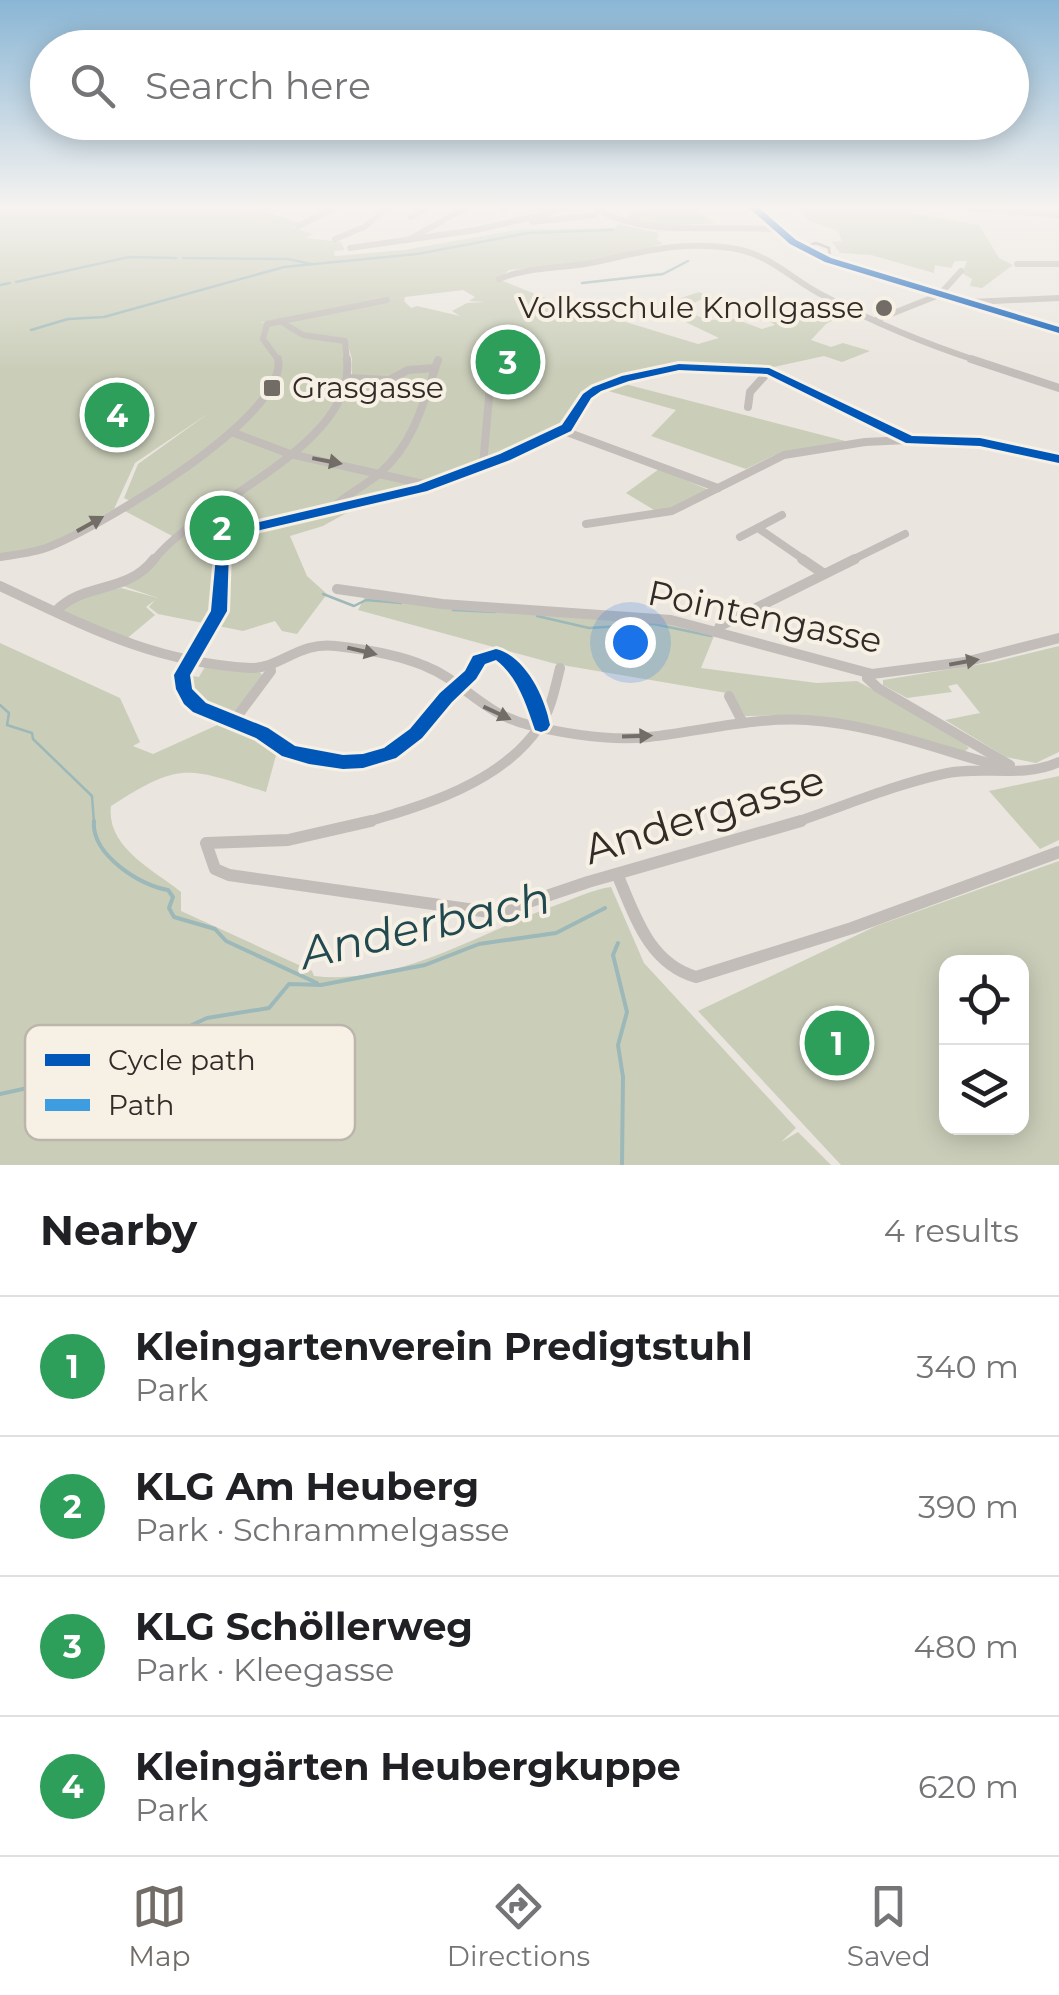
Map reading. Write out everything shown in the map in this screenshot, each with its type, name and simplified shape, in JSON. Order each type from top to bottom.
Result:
[{"type":"main road","points":[[833,261],[1059,330]]},
{"type":"street","points":[[499,279],[519,270],[599,261]]},
{"type":"street","points":[[775,261],[821,295],[947,352],[1059,388]]},
{"type":"street","points":[[1017,264],[1059,264]]},
{"type":"street","points":[[876,320],[942,293],[961,271]]},
{"type":"street","points":[[971,302],[1059,298]]},
{"type":"street","points":[[0,557],[57,543],[172,476],[234,433],[256,411],[279,372],[280,363],[263,335],[267,324],[387,300]]},
{"type":"street","points":[[56,611],[72,597],[111,589],[139,576],[173,537],[290,454],[334,410],[348,378],[350,360],[344,340],[303,335],[280,321]]},
{"type":"street","points":[[332,508],[381,472],[415,432],[424,393],[437,364],[408,370],[389,380],[348,378]]},
{"type":"street","points":[[542,723],[517,673],[503,656],[484,656],[472,678],[441,702],[411,742],[364,760],[318,758],[287,749],[206,712],[188,696],[182,679],[188,659],[219,611],[220,555],[225,544],[251,528],[428,485],[483,464],[564,431],[589,394],[626,378],[684,367],[769,371],[910,440]]},
{"type":"street","points":[[748,407],[750,392],[769,371]]},
{"type":"street","points":[[483,464],[491,376]]},
{"type":"street","points":[[564,431],[718,488]]},
{"type":"street","points":[[234,433],[290,454],[428,485]]},
{"type":"street","points":[[586,524],[667,513],[784,455],[866,442],[980,442],[1059,460]]},
{"type":"street","points":[[740,537],[782,515]]},
{"type":"street","points":[[758,528],[824,574]]},
{"type":"street","points":[[718,632],[720,626],[906,534]]},
{"type":"street","points":[[0,586],[123,644],[188,659],[246,668],[270,665],[300,648],[340,646],[426,666],[491,712],[529,725],[542,723],[601,736],[648,737],[742,722],[808,720],[1023,771]]},
{"type":"street","name":"Pointengasse","points":[[337,589],[442,604],[645,617],[718,632],[868,673],[965,662],[1059,638]]},
{"type":"street","points":[[233,722],[271,672],[270,665]]},
{"type":"street","points":[[542,723],[560,668]]},
{"type":"street","points":[[868,673],[867,678],[878,688],[1023,771]]},
{"type":"street","points":[[729,696],[742,722]]},
{"type":"street","name":"Andergasse","points":[[542,723],[502,765],[456,791],[366,822],[313,835],[206,844],[215,869],[230,875],[496,913],[942,774],[960,770],[1040,771],[1059,762]]},
{"type":"street","points":[[617,874],[661,963],[684,975],[696,976],[835,934],[1059,852]]},
{"type":"green space","points":[[0,261],[592,261],[509,270],[498,279],[540,296],[698,344],[719,338],[671,315],[681,298],[699,292],[708,296],[692,304],[694,315],[709,320],[735,319],[762,329],[775,325],[763,316],[775,311],[819,318],[839,306],[849,311],[826,324],[811,340],[831,347],[843,343],[870,351],[842,362],[824,356],[769,368],[707,369],[682,365],[613,379],[588,394],[569,421],[508,454],[420,487],[358,501],[359,506],[323,526],[290,536],[307,576],[327,594],[297,634],[282,631],[275,621],[243,631],[158,614],[149,607],[155,600],[146,607],[155,615],[124,641],[63,612],[62,608],[73,598],[121,588],[158,598],[123,586],[151,569],[176,538],[121,509],[132,502],[124,498],[138,464],[209,413],[135,463],[114,509],[49,545],[0,555]],"holes":[[[463,290],[475,297],[469,301],[485,302],[467,303],[452,311],[460,316],[411,308],[404,301],[405,297]],[[399,297],[283,319],[304,333],[346,339],[352,377],[392,379],[385,398],[386,381],[352,380],[348,389],[343,388],[348,364],[343,341],[303,337],[280,322],[259,323]]]},
{"type":"green space","points":[[893,261],[955,261],[951,268],[935,265],[934,273]]},
{"type":"green space","points":[[967,261],[1006,261],[1013,265],[982,288],[970,286],[972,279],[962,273]]},
{"type":"green space","points":[[617,382],[849,442],[775,455],[746,469],[651,436],[676,410],[601,389]]},
{"type":"green space","points":[[659,469],[709,490],[659,513],[626,493]]},
{"type":"green space","points":[[366,595],[654,621],[714,636],[701,668],[817,683],[857,681],[956,735],[969,748],[964,752],[796,715],[745,716],[733,694],[556,664],[358,610]]},
{"type":"green space","points":[[0,643],[120,698],[140,742],[133,746],[153,754],[224,722],[258,735],[278,748],[266,792],[186,773],[154,781],[111,806],[111,821],[123,845],[181,892],[181,911],[312,971],[314,976],[346,977],[409,965],[611,887],[644,963],[796,1128],[781,1142],[798,1132],[831,1165],[0,1165]]},
{"type":"green space","points":[[1059,646],[1059,752],[1036,763],[1006,757],[945,720],[980,713],[957,684],[948,686],[952,692],[907,698],[883,685],[883,680],[994,662]]},
{"type":"green space","points":[[206,665],[262,675],[235,713],[216,714],[198,699],[186,675],[199,677]]},
{"type":"green space","points":[[1059,776],[1059,840],[1040,849],[989,791]]},
{"type":"green space","points":[[1059,861],[1059,1165],[841,1165],[698,1011],[876,926]]},
{"type":"waterway","points":[[16,282],[109,261]]},
{"type":"waterway","points":[[299,261],[311,264]]},
{"type":"waterway","points":[[31,330],[68,319],[104,317],[284,267],[342,261]]},
{"type":"waterway","points":[[582,283],[663,274],[687,261]]},
{"type":"waterway","points":[[0,285],[10,283]]},
{"type":"waterway","points":[[323,594],[354,606],[366,600],[401,603]]},
{"type":"waterway","points":[[453,610],[495,612]]},
{"type":"waterway","points":[[537,616],[589,628],[654,624],[711,636]]},
{"type":"waterway","points":[[0,705],[9,713],[7,725],[32,733],[33,739],[92,796],[94,823]]},
{"type":"waterway","points":[[94,821],[100,845],[119,866],[144,882],[168,890],[173,897],[169,908],[174,917],[215,929],[226,941],[317,983]]},
{"type":"waterway","name":"Anderbach","points":[[192,1025],[207,1018],[269,1008],[289,984],[321,985],[425,965],[479,944],[556,933],[605,908]]},
{"type":"waterway","points":[[618,943],[613,955],[627,1012],[618,1045],[623,1077],[622,1165]]},
{"type":"waterway","name":"Anderbach","points":[[0,1094],[25,1089]]},
{"type":"tram line","points":[[833,261],[1059,331]]},
{"type":"tram line","points":[[838,261],[1059,330]]},
{"type":"cycle path","points":[[833,261],[1059,330]]},
{"type":"cycle path","points":[[541,725],[527,688],[507,660],[496,654],[479,660],[466,680],[400,748],[363,761],[332,761],[298,754],[280,747],[262,733],[199,708],[184,689],[182,675],[219,611],[222,548],[251,528],[422,488],[505,457],[567,428],[587,396],[597,389],[626,378],[679,367],[769,371],[910,440],[980,442],[1059,459]]},
{"type":"place","name":"Volksschule Knollgasse","points":[[884,308]]},
{"type":"place","name":"KLG Schöllerweg","points":[[508,362]]},
{"type":"place","name":"Grasgasse","points":[[272,388]]},
{"type":"place","name":"Kleingärten Heubergkuppe","points":[[117,415]]},
{"type":"place","name":"KLG Am Heuberg","points":[[222,528]]},
{"type":"place","name":"Kleingartenverein Predigtstuhl","points":[[837,1043]]}]
